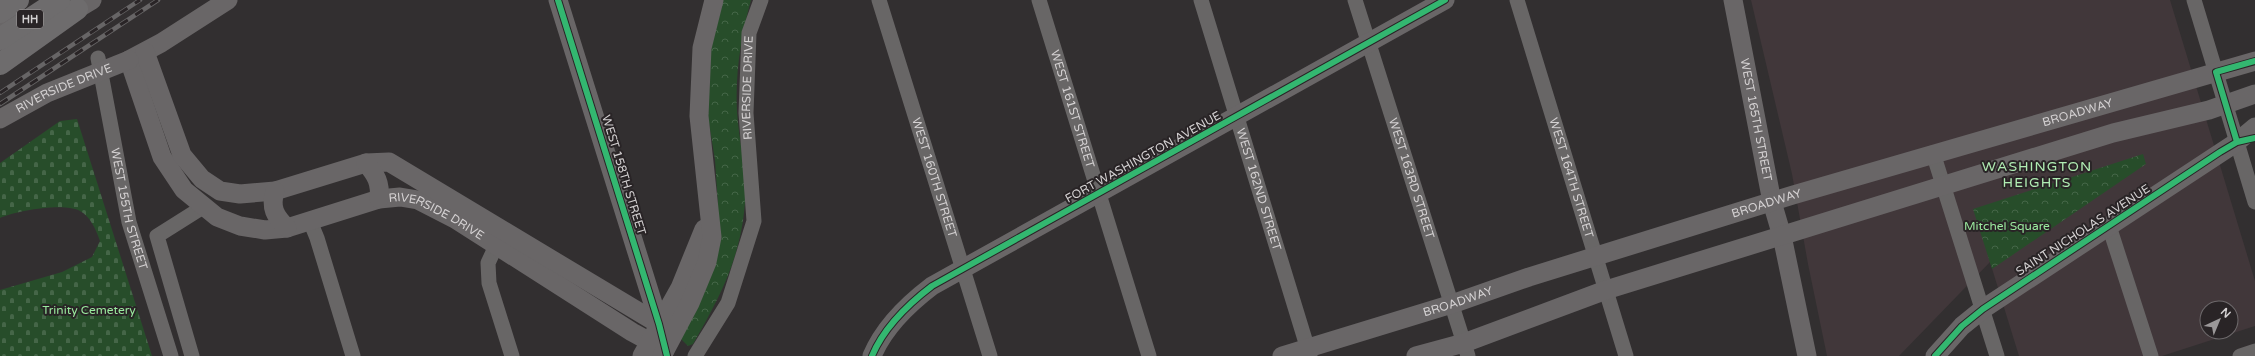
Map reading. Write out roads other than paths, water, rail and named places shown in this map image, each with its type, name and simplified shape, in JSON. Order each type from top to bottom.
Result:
[{"type":"highway","name":"HH","points":[[0,12],[18,0]]},
{"type":"highway","name":"HH","points":[[0,39],[78,2]]},
{"type":"highway","points":[[0,64],[78,2]]},
{"type":"main road","points":[[137,56],[228,0]]},
{"type":"main road","name":"WEST 158TH STREET","points":[[558,0],[659,324],[657,352]]},
{"type":"main road","points":[[657,352],[690,303],[707,262],[712,237],[699,116],[702,48],[714,0]]},
{"type":"main road","name":"FORT WASHINGTON AVENUE","points":[[872,356],[885,332],[905,308],[932,286],[1445,0]]},
{"type":"main road","name":"WEST 165TH STREET","points":[[1733,0],[1772,202],[1782,236],[1807,356]]},
{"type":"main road","points":[[0,12],[78,2]]},
{"type":"main road","points":[[0,23],[78,2]]},
{"type":"main road","name":"RIVERSIDE DRIVE","points":[[137,56],[167,113],[182,155],[202,179],[220,190],[230,193],[252,194],[275,191],[366,162],[389,162],[500,238],[657,352]]},
{"type":"main road","name":"RIVERSIDE DRIVE","points":[[0,119],[47,93],[137,56]]},
{"type":"main road","name":"RIVERSIDE DRIVE","points":[[137,56],[148,122],[162,157],[175,179],[203,207],[217,217],[240,226],[264,230],[287,228],[379,199],[400,197],[418,200],[500,238],[659,324]]},
{"type":"main road","name":"BROADWAY","points":[[1282,356],[1309,352],[1529,277],[1933,153],[2255,61]]},
{"type":"main road","points":[[1416,356],[1466,349],[1606,290],[2093,140],[2225,104],[2255,94]]},
{"type":"main road","points":[[2087,109],[2093,140]]},
{"type":"main road","name":"SAINT NICHOLAS AVENUE","points":[[1935,356],[1962,326],[1983,309],[2237,142],[2255,127]]},
{"type":"main road","points":[[366,162],[378,179],[380,189],[379,199]]},
{"type":"main road","points":[[275,191],[272,200],[273,210],[287,228]]},
{"type":"main road","points":[[659,324],[680,288],[697,250],[710,213]]},
{"type":"street","name":"RIVERSIDE DRIVE","points":[[695,356],[728,303],[754,222],[746,113],[750,33],[761,0]]},
{"type":"street","name":"WEST 160TH STREET","points":[[879,0],[990,356]]},
{"type":"street","name":"WEST 161ST STREET","points":[[1039,0],[1149,356]]},
{"type":"street","name":"WEST 162ND STREET","points":[[1201,0],[1309,352]]},
{"type":"street","name":"WEST 163RD STREET","points":[[1355,0],[1466,349]]},
{"type":"street","name":"WEST 164TH STREET","points":[[1517,0],[1626,356]]},
{"type":"street","points":[[2194,0],[2255,202]]},
{"type":"street","name":"WEST 155TH STREET","points":[[98,58],[129,222],[171,356]]},
{"type":"street","points":[[1933,153],[1942,187],[1998,356]]},
{"type":"street","name":"WEST 155TH STREET","points":[[192,356],[157,236],[203,207]]},
{"type":"street","points":[[310,221],[317,238],[353,356]]},
{"type":"street","points":[[2109,226],[2151,356]]},
{"type":"street","points":[[500,238],[488,263],[489,283],[512,356]]},
{"type":"street","points":[[2240,356],[2255,351]]},
{"type":"railway","points":[[0,93],[140,0]]},
{"type":"railway","points":[[0,104],[158,0]]},
{"type":"district","name":"WASHINGTON HEIGHTS","points":[[2037,174]]},
{"type":"park label","name":"Mitchel Square","points":[[2007,226]]},
{"type":"park label","name":"Trinity Cemetery","points":[[89,310]]}]
